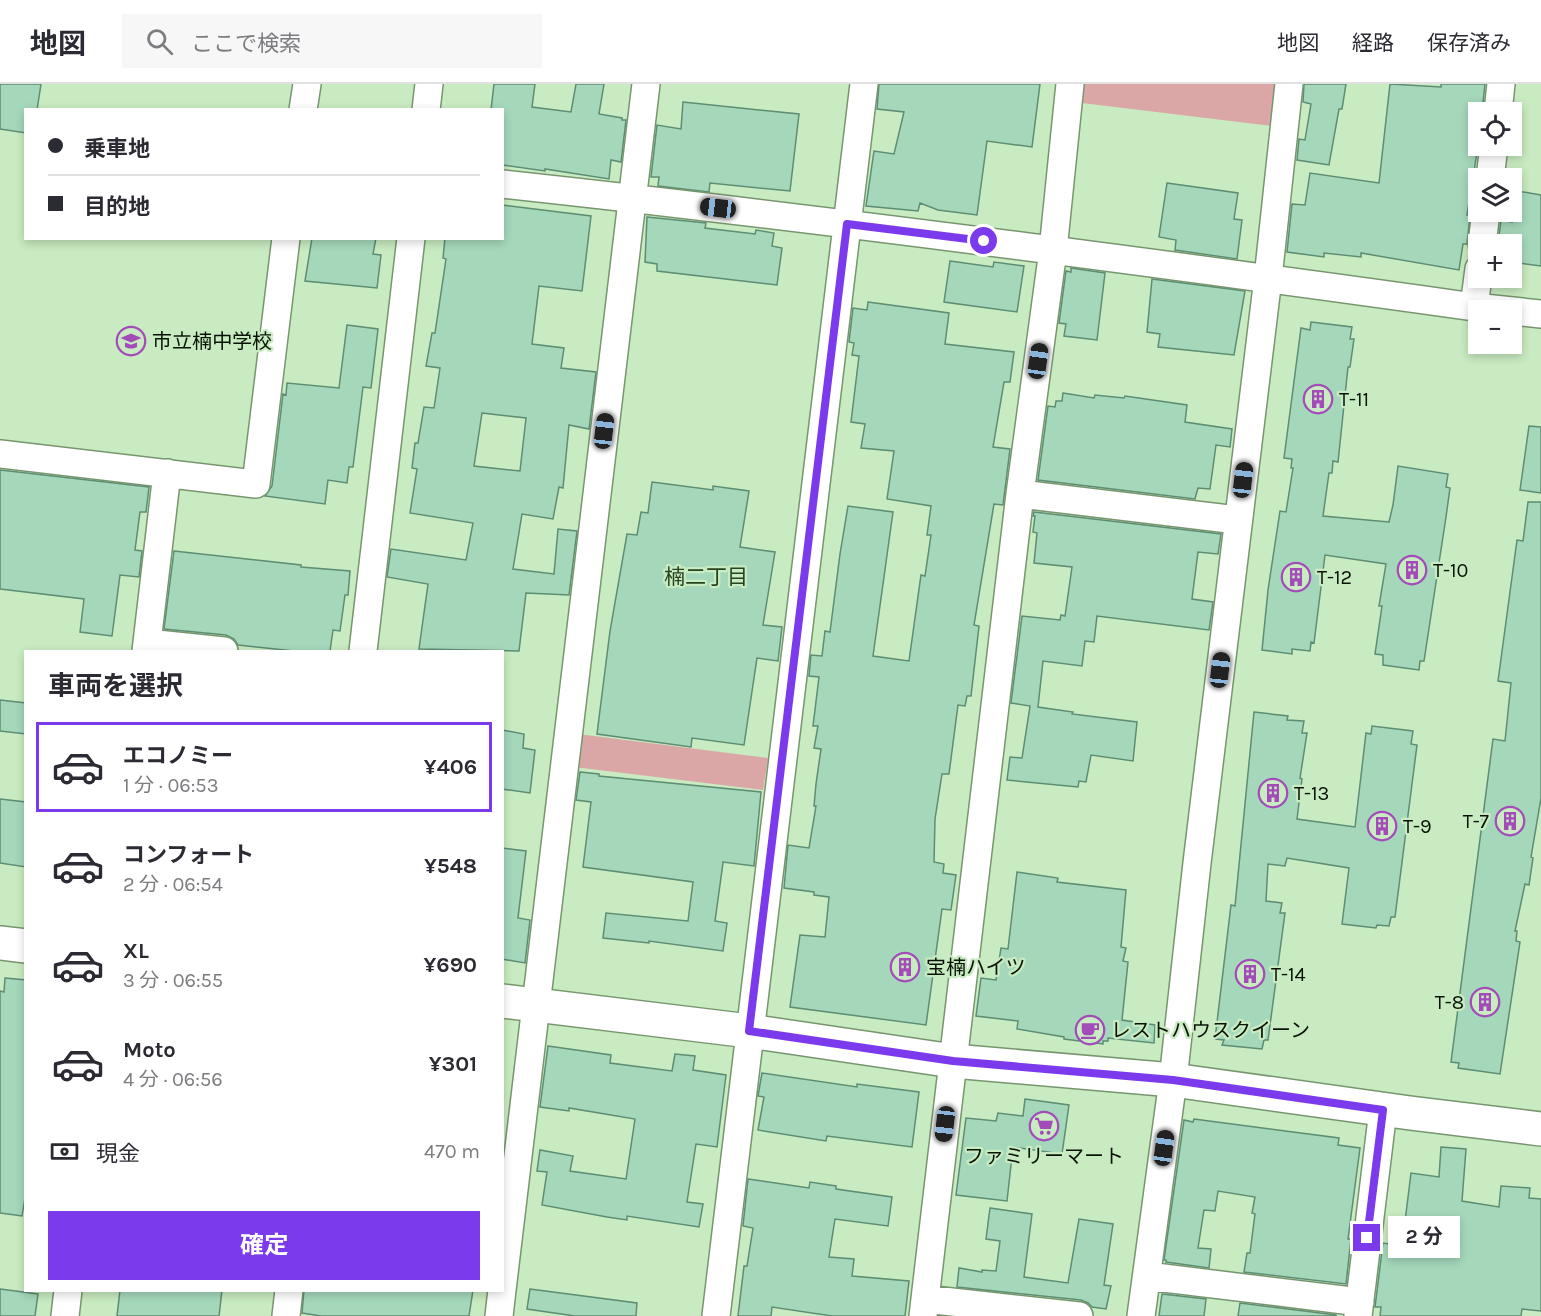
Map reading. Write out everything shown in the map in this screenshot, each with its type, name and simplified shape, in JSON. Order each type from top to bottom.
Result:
[{"type":"street","points":[[303,108],[307,84]]},
{"type":"street","points":[[426,108],[429,84]]},
{"type":"street","points":[[504,1274],[646,84]]},
{"type":"street","points":[[716,1316],[864,84]]},
{"type":"street","points":[[1070,84],[1053,250],[1020,494],[924,1307],[1079,1316]]},
{"type":"street","points":[[1141,1316],[1173,1080],[1289,84]]},
{"type":"street","points":[[1499,102],[1502,84]]},
{"type":"street","points":[[504,184],[632,197],[1053,250],[1468,306]]},
{"type":"street","points":[[0,454],[256,484],[286,240]]},
{"type":"street","points":[[363,650],[411,240]]},
{"type":"street","points":[[1522,312],[1541,314]]},
{"type":"street","points":[[167,473],[147,647],[205,650]]},
{"type":"street","points":[[1020,494],[1238,520]]},
{"type":"street","points":[[0,943],[24,946]]},
{"type":"street","points":[[504,1001],[749,1031],[953,1061],[1173,1080],[1383,1110],[1541,1129]]},
{"type":"street","points":[[1146,1276],[1359,1309],[1383,1110]]},
{"type":"street","points":[[65,1316],[68,1292]]},
{"type":"street","points":[[286,1316],[289,1292]]},
{"type":"street","points":[[499,1316],[502,1292]]},
{"type":"shaded area","points":[[1084,84],[1277,84],[1272,126],[1082,103]]},
{"type":"shaded area","points":[[578,734],[768,758],[763,790],[574,767]]},
{"type":"building","points":[[0,84],[41,84],[37,108],[24,108],[24,133],[0,129]]},
{"type":"building","points":[[494,84],[535,84],[532,107],[571,112],[576,84],[604,84],[599,114],[626,120],[621,162],[611,160],[609,179],[504,165],[504,108],[491,108]]},
{"type":"building","points":[[879,84],[1040,84],[1032,147],[987,141],[977,215],[938,210],[920,203],[918,211],[866,206],[874,151],[894,154],[904,112],[877,109]]},
{"type":"building","points":[[1304,84],[1346,84],[1329,165],[1297,160],[1299,139],[1305,140],[1311,104],[1303,102]]},
{"type":"building","points":[[1390,84],[1441,87],[1441,84],[1485,84],[1483,102],[1468,102],[1468,156],[1476,156],[1474,168],[1468,168],[1467,215],[1469,222],[1467,244],[1463,244],[1459,270],[1361,253],[1361,257],[1324,253],[1324,257],[1287,252],[1292,204],[1305,205],[1310,173],[1379,183]]},
{"type":"building","points":[[683,102],[799,114],[790,191],[710,183],[709,192],[658,186],[659,177],[651,177],[657,125],[681,129]]},
{"type":"building","points":[[1167,183],[1238,193],[1234,219],[1242,220],[1237,259],[1175,250],[1176,240],[1159,237]]},
{"type":"building","points":[[1522,192],[1541,195],[1541,266],[1522,263],[1522,234],[1499,234],[1501,222],[1522,222]]},
{"type":"building","points":[[504,205],[591,216],[582,291],[539,286],[532,344],[564,348],[561,368],[596,372],[589,429],[569,425],[563,488],[559,487],[553,519],[522,514],[513,569],[554,574],[558,529],[577,531],[569,595],[526,593],[519,651],[419,649],[428,584],[387,577],[391,549],[466,560],[473,523],[410,513],[417,469],[412,468],[415,443],[418,443],[424,407],[434,408],[440,368],[426,366],[432,333],[435,333],[446,259],[443,258],[445,240],[504,240]],"holes":[[[482,413],[526,418],[520,471],[474,466]]]},
{"type":"building","points":[[647,217],[706,223],[705,228],[755,234],[756,230],[774,233],[772,246],[782,248],[777,285],[657,271],[657,264],[645,262]]},
{"type":"building","points":[[312,240],[376,240],[373,254],[381,255],[377,288],[305,281]]},
{"type":"building","points":[[950,261],[993,267],[994,262],[1024,266],[1017,312],[944,302]]},
{"type":"building","points":[[1071,268],[1105,273],[1097,340],[1064,336],[1066,324],[1059,323],[1066,271],[1071,272]]},
{"type":"building","points":[[1152,279],[1245,291],[1234,355],[1158,347],[1160,334],[1147,332]]},
{"type":"building","points":[[868,302],[949,313],[945,344],[1014,352],[1010,382],[1004,382],[993,447],[1010,449],[1003,505],[994,504],[974,625],[979,626],[971,696],[967,696],[965,706],[958,705],[949,774],[942,774],[935,819],[934,862],[944,864],[943,873],[956,875],[951,910],[942,909],[926,1025],[790,1007],[800,935],[825,937],[829,897],[814,895],[814,892],[784,888],[788,845],[809,848],[816,806],[814,806],[821,749],[814,748],[818,726],[813,726],[819,677],[809,676],[811,655],[822,656],[825,631],[830,632],[848,506],[893,512],[873,656],[909,661],[921,575],[925,576],[931,535],[927,535],[931,506],[887,499],[894,451],[861,448],[865,424],[851,422],[859,356],[852,355],[854,343],[849,342],[853,308],[867,310]]},
{"type":"building","points":[[1311,322],[1352,327],[1350,339],[1354,339],[1350,367],[1348,367],[1338,462],[1333,461],[1332,473],[1329,473],[1323,516],[1389,522],[1398,466],[1448,474],[1446,487],[1450,488],[1446,517],[1424,661],[1420,661],[1419,670],[1383,665],[1383,655],[1375,654],[1382,606],[1379,606],[1386,564],[1325,555],[1314,643],[1311,642],[1310,651],[1292,649],[1292,654],[1262,650],[1280,511],[1286,512],[1293,468],[1291,468],[1292,459],[1284,458],[1301,328],[1310,330]]},
{"type":"building","points":[[347,325],[378,329],[371,388],[363,387],[353,467],[349,467],[347,483],[328,480],[325,504],[265,496],[272,486],[283,394],[286,395],[287,383],[339,388]]},
{"type":"building","points":[[1063,393],[1094,398],[1095,395],[1124,398],[1125,396],[1187,405],[1185,422],[1232,429],[1230,447],[1216,445],[1210,489],[1198,488],[1195,499],[1038,480],[1048,406],[1055,407],[1056,401],[1062,401]]},
{"type":"building","points":[[1529,426],[1541,427],[1541,493],[1520,490]]},
{"type":"building","points":[[0,470],[149,487],[146,512],[140,512],[135,550],[142,551],[139,577],[120,575],[112,636],[80,632],[84,599],[0,589]]},
{"type":"building","points":[[652,482],[713,490],[713,486],[749,491],[740,547],[775,552],[763,625],[782,627],[778,661],[757,658],[744,745],[692,738],[691,747],[597,734],[610,631],[627,534],[637,535],[641,512],[648,513]]},
{"type":"building","points":[[1528,502],[1541,502],[1541,798],[1531,857],[1533,858],[1529,885],[1525,884],[1515,931],[1517,931],[1516,941],[1520,942],[1500,1074],[1458,1068],[1459,1063],[1451,1062],[1493,739],[1505,741],[1511,683],[1498,681],[1517,540],[1523,541]]},
{"type":"building","points":[[1034,512],[1221,534],[1218,554],[1198,552],[1192,599],[1213,602],[1209,630],[1097,616],[1094,642],[1085,641],[1082,666],[1043,661],[1038,707],[1073,712],[1072,714],[1137,722],[1133,761],[1091,755],[1086,782],[1079,781],[1078,787],[1007,780],[1010,757],[1022,758],[1030,706],[1011,703],[1022,616],[1060,620],[1061,615],[1065,616],[1072,567],[1034,563],[1037,533],[1033,532]]},
{"type":"building","points":[[174,551],[350,571],[348,595],[345,595],[340,631],[333,630],[330,650],[285,650],[238,645],[234,639],[226,635],[164,629]]},
{"type":"building","points":[[0,700],[24,703],[24,734],[0,731]]},
{"type":"building","points":[[1254,712],[1288,716],[1287,720],[1304,721],[1302,733],[1307,733],[1297,819],[1355,827],[1366,733],[1371,734],[1372,726],[1413,731],[1411,744],[1417,745],[1395,917],[1391,917],[1389,926],[1377,925],[1376,928],[1342,924],[1349,868],[1287,858],[1285,866],[1268,864],[1266,901],[1282,903],[1280,913],[1285,913],[1268,1040],[1264,1040],[1262,1049],[1222,1045],[1224,1040],[1215,1039],[1231,905],[1235,906]]},
{"type":"building","points":[[504,730],[524,734],[523,748],[535,750],[530,793],[504,789]]},
{"type":"building","points":[[580,772],[599,774],[599,776],[761,792],[754,866],[723,862],[715,921],[727,923],[723,951],[649,941],[649,943],[603,938],[606,913],[688,921],[693,882],[583,867],[591,802],[576,800]]},
{"type":"building","points":[[0,799],[24,802],[24,867],[0,863]]},
{"type":"building","points":[[504,848],[526,851],[518,918],[530,920],[525,963],[504,959]]},
{"type":"building","points":[[1017,872],[1058,878],[1057,882],[1126,890],[1121,947],[1126,948],[1123,961],[1128,962],[1122,1020],[1155,1025],[1154,1043],[1108,1038],[1108,1041],[1103,1041],[1103,1044],[1064,1039],[1064,1037],[1017,1029],[1018,1021],[976,1016],[981,978],[996,980],[1001,948],[1008,949]]},
{"type":"building","points":[[5,978],[24,980],[24,1204],[22,1216],[0,1213],[0,991],[4,992]]},
{"type":"building","points":[[548,1046],[611,1055],[610,1063],[672,1071],[675,1054],[695,1056],[693,1070],[726,1075],[717,1147],[696,1144],[687,1202],[703,1204],[699,1227],[627,1216],[627,1220],[542,1205],[547,1172],[537,1171],[540,1150],[573,1156],[570,1171],[626,1179],[635,1119],[569,1108],[569,1111],[540,1107]]},
{"type":"building","points":[[762,1073],[857,1087],[857,1084],[919,1092],[912,1147],[827,1136],[826,1141],[758,1130],[764,1097],[758,1096]]},
{"type":"building","points":[[1025,1099],[1069,1105],[1062,1154],[1013,1147],[1007,1201],[956,1195],[966,1118],[996,1121],[998,1113],[1023,1116]]},
{"type":"building","points":[[1194,1119],[1339,1138],[1338,1145],[1360,1148],[1348,1239],[1351,1239],[1346,1284],[1244,1272],[1247,1253],[1250,1253],[1255,1197],[1218,1191],[1215,1211],[1204,1210],[1198,1248],[1211,1249],[1209,1268],[1164,1260],[1184,1120],[1193,1122]]},
{"type":"building","points":[[1441,1147],[1466,1149],[1462,1201],[1499,1207],[1501,1186],[1530,1188],[1529,1198],[1541,1199],[1541,1311],[1522,1309],[1521,1316],[1380,1316],[1381,1307],[1375,1307],[1383,1243],[1402,1246],[1411,1173],[1439,1177]]},
{"type":"building","points":[[748,1179],[809,1188],[810,1182],[836,1186],[836,1189],[892,1197],[888,1226],[835,1219],[829,1257],[854,1259],[852,1276],[909,1281],[905,1316],[832,1316],[772,1307],[771,1316],[738,1316],[744,1266],[747,1266],[753,1228],[743,1226]]},
{"type":"building","points":[[990,1208],[1032,1214],[1024,1277],[1068,1283],[1079,1219],[1113,1224],[1104,1285],[1111,1286],[1106,1309],[1092,1307],[1081,1300],[957,1287],[959,1268],[982,1272],[982,1270],[996,1271],[1000,1241],[986,1239]]},
{"type":"building","points":[[0,1289],[38,1294],[35,1316],[0,1316]]},
{"type":"building","points":[[530,1289],[637,1303],[636,1316],[575,1316],[527,1309]]},
{"type":"building","points":[[120,1292],[222,1292],[219,1316],[117,1316]]},
{"type":"building","points":[[304,1292],[473,1292],[469,1316],[321,1316],[302,1313]]},
{"type":"building","points":[[1162,1294],[1206,1299],[1204,1316],[1159,1316]]},
{"type":"building","points":[[1240,1303],[1336,1315],[1336,1316],[1238,1316]]},
{"type":"place","name":"市立楠中学校","points":[[131,341]]},
{"type":"place","name":"T-11","points":[[1318,399]]},
{"type":"place","name":"T-10","points":[[1412,570]]},
{"type":"place","name":"T-12","points":[[1296,577]]},
{"type":"place","name":"T-13","points":[[1273,793]]},
{"type":"place","name":"T-7","points":[[1510,821]]},
{"type":"place","name":"T-9","points":[[1382,826]]},
{"type":"place","name":"宝楠ハイツ","points":[[905,967]]},
{"type":"place","name":"T-14","points":[[1250,974]]},
{"type":"place","name":"T-8","points":[[1485,1002]]},
{"type":"place","name":"レストハウスクイーン","points":[[1090,1030]]},
{"type":"place","name":"ファミリーマート","points":[[1044,1126]]},
{"type":"district","name":"楠二丁目","points":[[706,577]]},
{"type":"route","points":[[984,241],[847,224],[749,1031],[953,1061],[1173,1080],[1383,1110],[1367,1238]]}]
